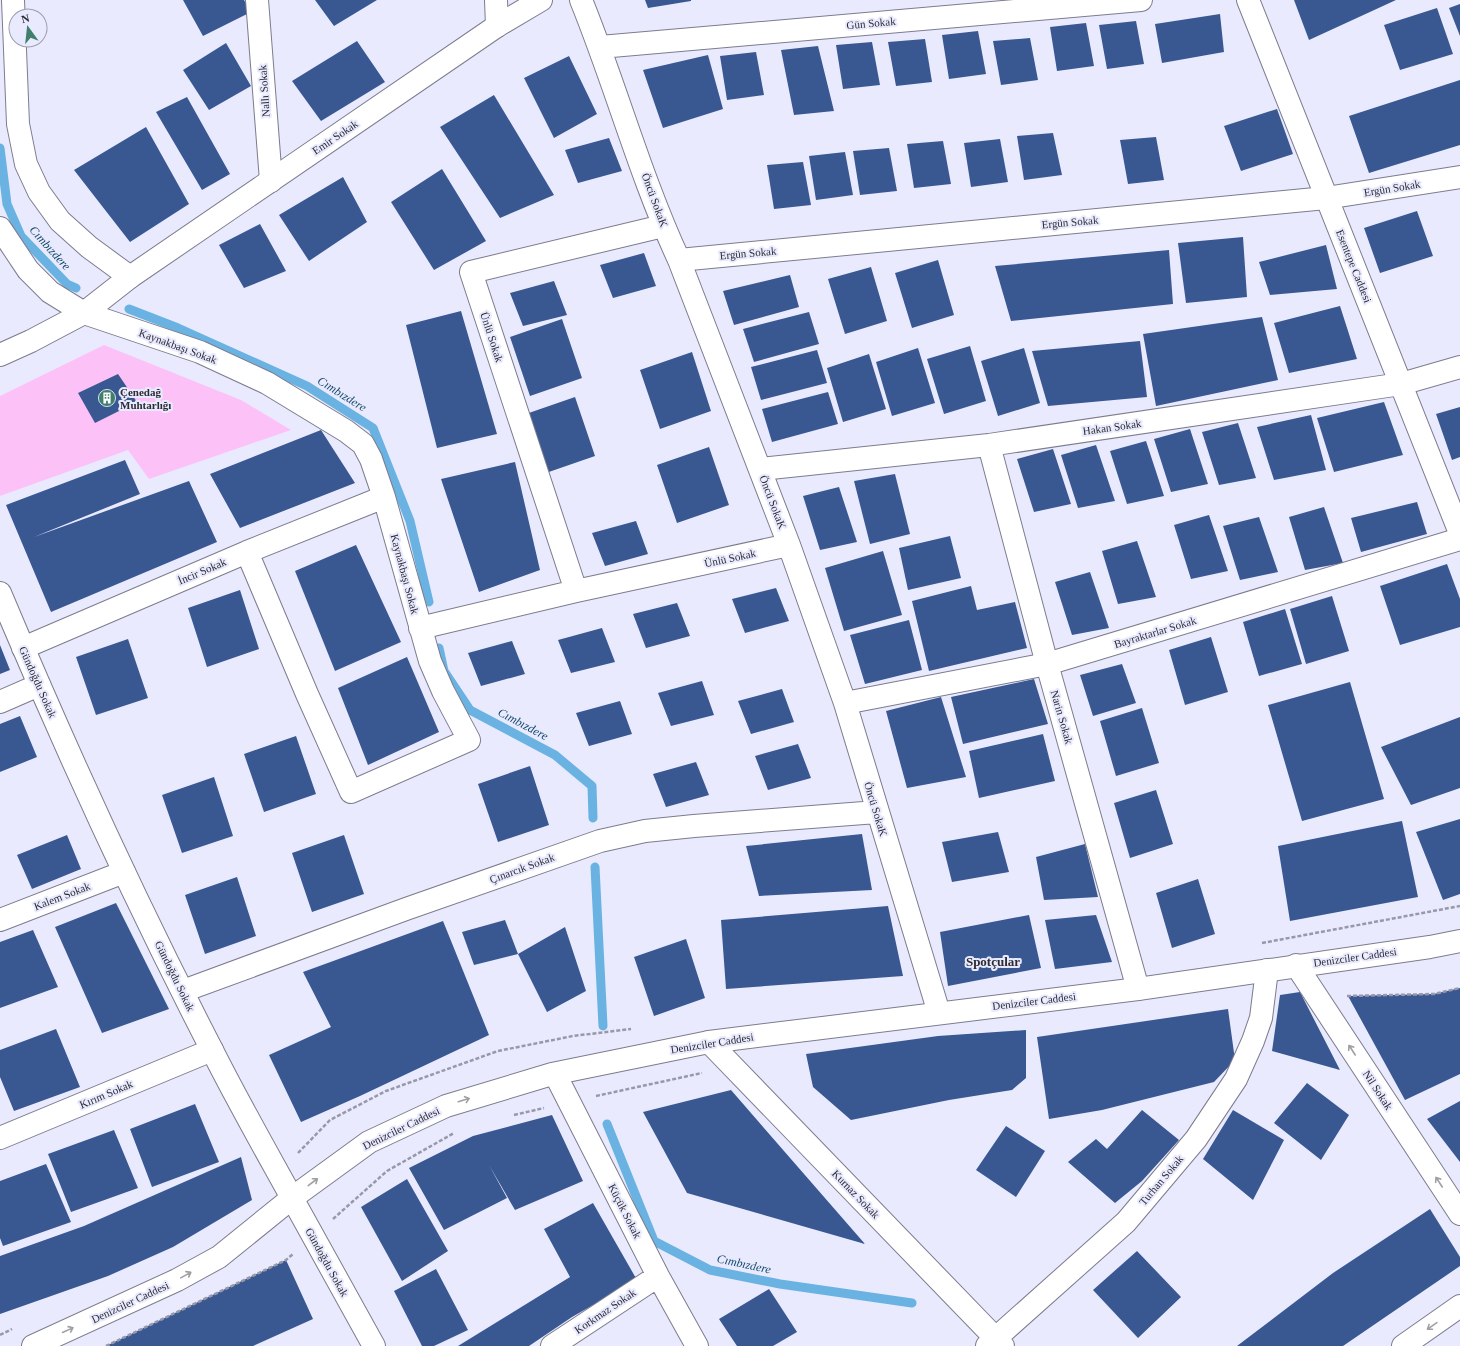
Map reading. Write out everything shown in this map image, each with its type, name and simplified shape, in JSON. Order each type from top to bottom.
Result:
[{"type":"street","points":[[13,0],[18,124],[26,164],[39,192],[60,221],[89,247],[130,277]]},
{"type":"street","name":"Nallı Sokak","points":[[257,0],[271,181]]},
{"type":"street","points":[[496,0],[497,26]]},
{"type":"street","name":"Emir Sokak","points":[[0,355],[31,341],[84,312],[130,277],[497,26],[541,0]]},
{"type":"street","name":"Öncü SokaK","points":[[581,0],[600,47],[663,226],[679,260],[761,469],[845,703],[876,812],[939,1012]]},
{"type":"street","name":"Gün Sokak","points":[[600,47],[1141,0]]},
{"type":"street","name":"Esentepe Caddesi","points":[[1248,0],[1460,533]]},
{"type":"street","name":"Ergün Sokak","points":[[679,260],[1326,198],[1460,177]]},
{"type":"street","name":"Ünlü Sokak","points":[[576,591],[471,272],[663,226]]},
{"type":"street","name":"Kaynakbaşı Sokak","points":[[0,228],[28,270],[50,292],[84,312],[200,352],[267,383],[346,431],[363,444],[371,459],[384,498],[430,661],[443,691],[470,740],[351,792],[307,694],[247,552]]},
{"type":"street","name":"Hakan Sokak","points":[[761,469],[989,445],[1401,384],[1460,367]]},
{"type":"street","name":"Narin Sokak","points":[[989,445],[1047,664],[1138,989]]},
{"type":"street","name":"İncir Sokak","points":[[23,648],[247,552],[384,498]]},
{"type":"street","name":"Bayraktarlar Sokak","points":[[845,703],[1047,664],[1460,539]]},
{"type":"street","name":"Ünlü Sokak","points":[[420,628],[576,591],[789,545]]},
{"type":"street","name":"Gündoğdu Sokak","points":[[0,593],[39,685],[124,872],[212,1050],[374,1346]]},
{"type":"street","points":[[0,702],[39,685]]},
{"type":"street","name":"Çınarcık Sokak","points":[[183,991],[406,909],[600,841],[646,831],[876,812]]},
{"type":"street","name":"Kalem Sokak","points":[[0,920],[124,872]]},
{"type":"street","name":"Denizciler Caddesi","points":[[33,1346],[177,1280],[219,1257],[292,1198],[369,1142],[446,1106],[555,1074],[709,1042],[939,1012],[1138,989],[1296,965],[1430,947],[1460,941]]},
{"type":"street","name":"Nil Sokak","points":[[1296,965],[1460,1214]]},
{"type":"street","name":"Turhan Sokak","points":[[995,1344],[1126,1222],[1196,1139],[1236,1079],[1254,1041],[1261,1018],[1267,970]]},
{"type":"street","name":"Kurnaz Sokak","points":[[709,1042],[995,1344]]},
{"type":"street","name":"Kırım Sokak","points":[[0,1138],[212,1050]]},
{"type":"street","name":"Küçük Sokak","points":[[555,1074],[658,1276],[697,1346]]},
{"type":"street","name":"Korkmaz Sokak","points":[[552,1346],[658,1276]]},
{"type":"street","points":[[1403,1346],[1460,1306]]},
{"type":"shaded area","points":[[104,345],[241,400],[291,430],[149,479],[128,450],[0,496],[0,396]]},
{"type":"building","points":[[183,0],[244,0],[251,12],[203,36]]},
{"type":"building","points":[[315,0],[377,0],[334,26]]},
{"type":"building","points":[[645,0],[691,0],[691,1],[648,8]]},
{"type":"building","points":[[1294,0],[1396,0],[1309,40]]},
{"type":"building","points":[[1460,4],[1460,36],[1449,8]]},
{"type":"building","points":[[1437,8],[1453,54],[1400,70],[1384,25]]},
{"type":"building","points":[[1220,14],[1224,52],[1162,63],[1155,24]]},
{"type":"building","points":[[1136,21],[1144,64],[1107,69],[1099,25]]},
{"type":"building","points":[[1086,23],[1094,66],[1057,71],[1050,27]]},
{"type":"building","points":[[978,31],[986,74],[949,79],[942,35]]},
{"type":"building","points":[[1030,38],[1038,80],[1001,85],[993,41]]},
{"type":"building","points":[[925,39],[932,82],[896,86],[888,42]]},
{"type":"building","points":[[357,41],[385,82],[321,121],[292,81]]},
{"type":"building","points":[[872,42],[880,85],[843,89],[836,45]]},
{"type":"building","points":[[226,43],[251,86],[209,110],[183,70]]},
{"type":"building","points":[[818,46],[834,111],[794,115],[781,50]]},
{"type":"building","points":[[756,52],[764,95],[727,100],[720,56]]},
{"type":"building","points":[[708,55],[723,109],[663,128],[643,70]]},
{"type":"building","points":[[569,56],[597,114],[554,138],[524,78]]},
{"type":"building","points":[[1460,80],[1460,145],[1369,173],[1349,116]]},
{"type":"building","points":[[494,95],[554,195],[500,218],[440,127]]},
{"type":"building","points":[[187,97],[230,174],[202,190],[156,112]]},
{"type":"building","points":[[1277,109],[1293,154],[1241,171],[1224,126]]},
{"type":"building","points":[[146,127],[189,204],[130,242],[74,170]]},
{"type":"building","points":[[1053,133],[1062,175],[1024,180],[1017,136]]},
{"type":"building","points":[[1156,137],[1164,180],[1128,184],[1120,140]]},
{"type":"building","points":[[609,138],[622,171],[578,183],[565,150]]},
{"type":"building","points":[[1000,139],[1008,182],[971,187],[964,143]]},
{"type":"building","points":[[943,141],[951,184],[914,188],[907,144]]},
{"type":"building","points":[[889,148],[897,191],[860,195],[853,151]]},
{"type":"building","points":[[845,152],[853,195],[816,200],[809,156]]},
{"type":"building","points":[[803,162],[811,205],[774,209],[767,165]]},
{"type":"building","points":[[442,169],[486,241],[434,270],[391,202]]},
{"type":"building","points":[[343,177],[367,222],[309,261],[279,215]]},
{"type":"building","points":[[1417,211],[1433,256],[1380,273],[1364,228]]},
{"type":"building","points":[[260,224],[286,271],[244,288],[219,245]]},
{"type":"building","points":[[1243,237],[1247,297],[1186,303],[1178,243]]},
{"type":"building","points":[[1326,245],[1337,289],[1270,295],[1259,262]]},
{"type":"building","points":[[1169,250],[1173,304],[1011,321],[995,266]]},
{"type":"building","points":[[644,253],[656,286],[613,298],[600,265]]},
{"type":"building","points":[[938,260],[954,315],[912,328],[895,273]]},
{"type":"building","points":[[871,267],[887,321],[845,334],[828,279]]},
{"type":"building","points":[[790,275],[799,307],[734,325],[723,291]]},
{"type":"building","points":[[554,281],[567,315],[523,326],[510,293]]},
{"type":"building","points":[[1340,306],[1357,359],[1289,373],[1274,323]]},
{"type":"building","points":[[461,311],[497,434],[437,448],[406,325]]},
{"type":"building","points":[[809,312],[819,344],[754,362],[743,329]]},
{"type":"building","points":[[1262,317],[1278,380],[1156,406],[1143,334]]},
{"type":"building","points":[[562,319],[582,378],[530,396],[510,337]]},
{"type":"building","points":[[1140,341],[1147,397],[1048,406],[1032,351]]},
{"type":"building","points":[[970,346],[986,401],[944,414],[927,359]]},
{"type":"building","points":[[918,348],[935,403],[892,416],[876,362]]},
{"type":"building","points":[[1024,348],[1040,403],[998,416],[981,361]]},
{"type":"building","points":[[817,350],[827,383],[761,400],[751,367]]},
{"type":"building","points":[[692,352],[711,411],[660,429],[640,370]]},
{"type":"building","points":[[869,354],[886,409],[843,422],[827,368]]},
{"type":"building","name":"Çenedağ Muhtarlığı","points":[[118,374],[137,402],[95,423],[78,393]]},
{"type":"building","points":[[828,392],[838,424],[772,442],[762,409]]},
{"type":"building","points":[[575,397],[595,456],[543,474],[523,415]]},
{"type":"building","points":[[1384,402],[1403,455],[1334,472],[1317,418]]},
{"type":"building","points":[[1460,407],[1460,457],[1452,460],[1436,414]]},
{"type":"building","points":[[1311,415],[1326,470],[1274,480],[1257,427]]},
{"type":"building","points":[[1238,423],[1256,478],[1219,485],[1202,432]]},
{"type":"building","points":[[1190,429],[1208,484],[1171,492],[1154,439]]},
{"type":"building","points":[[321,430],[355,483],[240,528],[210,474]]},
{"type":"building","points":[[1146,441],[1164,496],[1127,504],[1110,451]]},
{"type":"building","points":[[1096,445],[1115,501],[1078,508],[1061,455]]},
{"type":"building","points":[[709,447],[729,505],[677,523],[657,465]]},
{"type":"building","points":[[1053,449],[1071,504],[1034,512],[1017,459]]},
{"type":"building","points":[[125,460],[140,494],[34,537],[189,481],[217,542],[51,612],[6,505]]},
{"type":"building","points":[[515,462],[540,570],[479,592],[441,479]]},
{"type":"building","points":[[895,474],[910,534],[870,544],[854,481]]},
{"type":"building","points":[[839,487],[857,542],[820,550],[803,496]]},
{"type":"building","points":[[1417,502],[1427,534],[1361,552],[1351,518]]},
{"type":"building","points":[[1324,507],[1343,563],[1305,570],[1289,517]]},
{"type":"building","points":[[1209,515],[1228,571],[1191,579],[1174,525]]},
{"type":"building","points":[[1259,517],[1278,572],[1240,580],[1223,526]]},
{"type":"building","points":[[636,521],[648,554],[605,566],[592,533]]},
{"type":"building","points":[[950,536],[961,578],[908,590],[899,548]]},
{"type":"building","points":[[1137,541],[1156,597],[1118,604],[1102,551]]},
{"type":"building","points":[[356,545],[401,642],[335,671],[295,571]]},
{"type":"building","points":[[883,551],[902,615],[844,631],[825,568]]},
{"type":"building","points":[[1447,564],[1460,599],[1460,627],[1400,645],[1380,586]]},
{"type":"building","points":[[1090,572],[1109,628],[1072,635],[1055,582]]},
{"type":"building","points":[[971,586],[977,610],[1015,602],[1027,648],[929,671],[912,601]]},
{"type":"building","points":[[776,588],[789,621],[745,633],[732,599]]},
{"type":"building","points":[[240,590],[259,649],[207,667],[188,608]]},
{"type":"building","points":[[1332,596],[1349,651],[1306,664],[1290,609]]},
{"type":"building","points":[[677,603],[690,636],[646,648],[633,614]]},
{"type":"building","points":[[1285,609],[1302,664],[1259,676],[1243,622]]},
{"type":"building","points":[[909,620],[922,670],[865,684],[850,635]]},
{"type":"building","points":[[602,628],[615,662],[571,673],[558,640]]},
{"type":"building","points":[[1211,637],[1228,692],[1185,705],[1169,650]]},
{"type":"building","points":[[128,639],[148,698],[96,715],[76,657]]},
{"type":"building","points":[[512,641],[525,674],[481,686],[468,653]]},
{"type":"building","points":[[0,645],[10,670],[0,674]]},
{"type":"building","points":[[407,657],[439,732],[368,765],[338,688]]},
{"type":"building","points":[[1122,664],[1136,703],[1093,716],[1080,675]]},
{"type":"building","points":[[1034,679],[1048,724],[963,744],[951,697]]},
{"type":"building","points":[[702,681],[714,715],[671,726],[658,693]]},
{"type":"building","points":[[1350,682],[1384,799],[1302,821],[1268,705]]},
{"type":"building","points":[[782,689],[794,722],[751,734],[738,701]]},
{"type":"building","points":[[941,697],[966,777],[907,788],[886,711]]},
{"type":"building","points":[[620,701],[632,734],[589,746],[576,713]]},
{"type":"building","points":[[1142,708],[1159,763],[1116,776],[1100,721]]},
{"type":"building","points":[[20,716],[37,757],[0,772],[0,724]]},
{"type":"building","points":[[1460,717],[1460,788],[1411,805],[1381,747]]},
{"type":"building","points":[[1043,734],[1055,781],[979,798],[969,751]]},
{"type":"building","points":[[296,736],[316,794],[264,812],[244,754]]},
{"type":"building","points":[[798,744],[811,778],[768,790],[755,756]]},
{"type":"building","points":[[696,762],[709,795],[666,807],[653,774]]},
{"type":"building","points":[[530,766],[549,825],[498,842],[478,784]]},
{"type":"building","points":[[214,777],[233,836],[182,853],[162,795]]},
{"type":"building","points":[[1156,790],[1173,844],[1130,858],[1114,803]]},
{"type":"building","points":[[1460,819],[1460,894],[1443,900],[1416,832]]},
{"type":"building","points":[[1402,821],[1418,897],[1290,921],[1278,846]]},
{"type":"building","points":[[998,832],[1009,872],[952,882],[942,842]]},
{"type":"building","points":[[862,834],[872,890],[759,896],[746,846]]},
{"type":"building","points":[[67,835],[81,869],[32,889],[17,855]]},
{"type":"building","points":[[344,835],[364,894],[312,912],[292,853]]},
{"type":"building","points":[[1085,844],[1098,897],[1044,900],[1036,857]]},
{"type":"building","points":[[237,877],[256,936],[205,954],[185,895]]},
{"type":"building","points":[[1198,879],[1215,934],[1172,948],[1156,893]]},
{"type":"building","points":[[116,903],[169,1009],[102,1033],[55,927]]},
{"type":"building","points":[[888,906],[903,976],[726,989],[721,920]]},
{"type":"building","points":[[1029,915],[1041,968],[948,986],[940,932]]},
{"type":"building","points":[[1096,915],[1112,962],[1055,969],[1045,920]]},
{"type":"building","points":[[505,920],[518,954],[474,965],[462,932]]},
{"type":"building","points":[[443,921],[489,1035],[301,1122],[269,1055],[331,1027],[303,972]]},
{"type":"building","points":[[565,927],[586,991],[547,1012],[518,954]]},
{"type":"building","points":[[33,930],[58,987],[0,1008],[0,942]]},
{"type":"building","points":[[686,939],[705,998],[654,1016],[634,957]]},
{"type":"building","points":[[1460,988],[1460,1074],[1405,1100],[1348,996],[1434,994]]},
{"type":"building","points":[[1300,992],[1340,1070],[1272,1051],[1280,995]]},
{"type":"building","points":[[1228,1009],[1235,1060],[1214,1082],[1102,1110],[1049,1119],[1037,1037]]},
{"type":"building","points":[[56,1029],[80,1087],[14,1111],[0,1077],[0,1050]]},
{"type":"building","points":[[1026,1030],[1026,1078],[1012,1090],[949,1100],[851,1120],[813,1087],[806,1054],[938,1036]]},
{"type":"building","points":[[1307,1083],[1349,1115],[1321,1160],[1274,1123]]},
{"type":"building","points":[[731,1090],[865,1244],[687,1193],[643,1112]]},
{"type":"building","points":[[1460,1101],[1460,1162],[1427,1119]]},
{"type":"building","points":[[195,1104],[219,1162],[152,1187],[130,1129]]},
{"type":"building","points":[[1142,1110],[1179,1140],[1142,1181],[1115,1203],[1068,1162],[1096,1139],[1107,1149]]},
{"type":"building","points":[[1233,1110],[1284,1140],[1253,1200],[1203,1159]]},
{"type":"building","points":[[552,1115],[583,1181],[515,1210],[489,1165],[507,1198],[444,1230],[409,1168],[473,1136]]},
{"type":"building","points":[[1006,1126],[1045,1151],[1016,1197],[976,1170]]},
{"type":"building","points":[[114,1130],[138,1188],[71,1212],[48,1154]]},
{"type":"building","points":[[241,1157],[252,1200],[173,1247],[108,1276],[0,1314],[0,1256],[84,1226]]},
{"type":"building","points":[[46,1164],[71,1222],[3,1246],[0,1238],[0,1181]]},
{"type":"building","points":[[407,1179],[448,1251],[402,1281],[361,1207]]},
{"type":"building","points":[[593,1203],[637,1280],[572,1317],[529,1346],[458,1346],[570,1277],[544,1229]]},
{"type":"building","points":[[1430,1209],[1460,1257],[1460,1266],[1343,1346],[1237,1346],[1333,1273]]},
{"type":"building","points":[[1137,1251],[1181,1297],[1138,1338],[1093,1290]]},
{"type":"building","points":[[286,1260],[313,1319],[253,1346],[106,1346]]},
{"type":"building","points":[[436,1269],[468,1330],[434,1346],[422,1346],[394,1291]]},
{"type":"building","points":[[769,1289],[797,1332],[773,1346],[737,1346],[719,1319]]},
{"type":"waterway","name":"Cımbızdere","points":[[0,148],[7,204],[21,236],[67,284],[76,288]]},
{"type":"waterway","name":"Cımbızdere","points":[[129,309],[178,328],[307,386],[373,428],[410,521],[429,602]]},
{"type":"waterway","name":"Cımbızdere","points":[[439,648],[444,671],[470,710],[555,755],[592,786],[593,818]]},
{"type":"waterway","name":"Cımbızdere","points":[[595,867],[603,1026]]},
{"type":"waterway","name":"Cımbızdere","points":[[607,1124],[654,1241],[710,1270],[780,1284],[912,1303]]},
{"type":"place","name":"Çenedağ Muhtarlığı","points":[[107,398]]},
{"type":"district","name":"Spotçular","points":[[993,961]]}]
